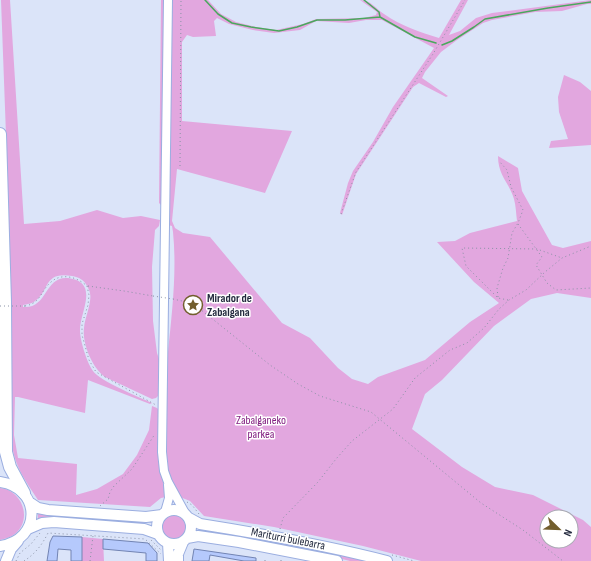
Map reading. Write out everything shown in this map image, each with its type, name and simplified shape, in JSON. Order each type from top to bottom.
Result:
[{"type":"highway","points":[[0,134],[5,302],[6,452],[10,467],[26,497]]},
{"type":"main road","points":[[0,482],[8,483],[16,487],[38,508],[48,510],[146,517],[175,510],[187,516],[191,528],[178,554],[178,561]]},
{"type":"main road","points":[[26,497],[32,511],[28,529]]},
{"type":"main road","points":[[163,513],[157,524],[160,538],[168,543],[178,544],[185,540]]},
{"type":"main road","name":"Mariturri bulebarra","points":[[187,516],[200,524],[279,537],[348,551],[387,561]]},
{"type":"main road","points":[[6,561],[11,549],[18,540],[28,529],[36,524],[54,522],[144,529],[158,534]]},
{"type":"main road","name":"Mariturri bulebarra","points":[[185,540],[198,536],[239,542],[337,561]]},
{"type":"main road","points":[[0,546],[9,545],[18,540]]},
{"type":"main road","points":[[166,557],[168,543]]},
{"type":"street","points":[[168,0],[162,452],[164,471],[168,482],[187,516]]},
{"type":"street","points":[[163,513],[169,498],[168,482]]},
{"type":"path","points":[[180,166],[181,0]]},
{"type":"path","points":[[341,214],[356,172],[433,54],[465,0]]},
{"type":"path","points":[[498,298],[497,288],[503,268],[508,258],[512,233],[523,210],[511,187],[507,170],[499,161]]},
{"type":"path","points":[[518,223],[542,257],[536,265],[547,283],[556,290],[591,288]]},
{"type":"path","points":[[280,530],[283,518],[318,482],[352,441],[392,409],[415,378],[450,350],[467,343],[484,328],[498,309],[509,300],[526,290],[562,258],[591,246]]},
{"type":"path","points":[[509,300],[498,298],[466,266],[462,248],[537,249],[562,258]]},
{"type":"path","points":[[0,306],[32,305],[38,300],[50,283],[60,277],[75,278],[87,286],[186,301],[195,305],[270,365],[298,384],[320,396],[371,412],[481,503],[523,530],[563,561]]},
{"type":"path","points":[[87,286],[88,300],[82,324],[82,335],[89,360],[96,372],[162,408]]},
{"type":"path","points":[[98,508],[108,499],[114,486],[132,469],[162,424]]},
{"type":"path","points":[[179,500],[186,501],[192,505],[202,518]]},
{"type":"path","points":[[16,561],[20,553],[31,544],[38,534],[44,530]]},
{"type":"path","points":[[24,561],[41,546],[48,534],[145,539],[166,557]]},
{"type":"path","points":[[90,561],[93,536]]},
{"type":"path","points":[[144,536],[164,553],[166,557]]},
{"type":"path","points":[[264,561],[265,557]]},
{"type":"green space","points":[[1,0],[10,0],[24,224],[60,221],[97,210],[123,218],[141,216],[160,220],[159,226],[155,230],[152,267],[153,321],[159,359],[158,396],[152,399],[105,377],[100,373],[86,348],[84,334],[85,321],[90,299],[89,290],[84,282],[77,277],[63,275],[56,276],[48,283],[40,297],[32,303],[23,305],[23,307],[31,306],[37,303],[54,282],[60,279],[68,278],[78,281],[84,285],[86,299],[80,331],[81,340],[88,363],[93,371],[103,379],[152,403],[150,404],[88,380],[85,413],[15,397],[14,435],[18,458],[77,464],[76,495],[97,489],[123,474],[137,455],[149,430],[152,406],[159,410],[159,459],[166,497],[161,498],[150,507],[38,500],[23,477],[16,462],[11,436],[9,216]]},
{"type":"green space","points":[[161,0],[166,0],[161,205],[159,203]]},
{"type":"green space","name":"Zabalganeko parkea","points":[[171,0],[208,0],[221,14],[236,22],[276,30],[303,24],[316,19],[364,18],[376,15],[377,12],[360,0],[364,0],[397,22],[439,38],[461,0],[468,0],[449,35],[460,31],[476,18],[492,13],[591,0],[591,4],[562,11],[535,12],[483,23],[441,52],[422,78],[448,96],[446,97],[419,83],[413,87],[356,174],[342,215],[340,213],[348,183],[353,171],[373,142],[393,107],[434,48],[382,20],[366,20],[349,23],[316,21],[300,30],[274,33],[229,24],[217,18],[214,21],[216,36],[193,37],[187,35],[182,42],[182,121],[292,131],[265,193],[177,169],[172,221],[175,228],[183,233],[210,237],[282,323],[310,338],[338,368],[352,379],[368,384],[378,377],[425,360],[470,322],[499,303],[474,282],[437,242],[455,241],[470,233],[517,221],[514,199],[500,169],[498,156],[518,168],[522,191],[552,245],[563,248],[591,241],[591,298],[557,293],[531,299],[494,326],[442,380],[425,394],[412,429],[462,467],[495,487],[533,495],[561,509],[539,509],[539,549],[579,549],[579,518],[583,520],[591,527],[591,561],[421,561],[363,546],[274,527],[204,516],[190,501],[180,497],[168,475],[166,458],[166,354],[168,352],[174,292],[174,247],[172,226],[168,225]]},
{"type":"green space","points":[[564,75],[580,82],[591,91],[591,145],[549,148],[551,141],[568,139],[559,112],[558,97]]},
{"type":"green space","points":[[0,488],[8,490],[19,499],[24,513],[20,528],[15,534],[0,540]]},
{"type":"green space","points":[[38,513],[143,520],[142,526],[38,519]]},
{"type":"green space","points":[[174,514],[183,518],[187,527],[183,536],[174,540],[165,536],[161,527],[165,518]]},
{"type":"green space","points":[[206,528],[264,537],[374,561],[350,561],[322,554],[205,535]]},
{"type":"green space","points":[[82,537],[103,539],[104,561],[82,561]]},
{"type":"building","points":[[53,536],[82,537],[82,561],[71,561],[71,550],[58,549],[57,561],[47,561],[50,542]]},
{"type":"building","points":[[103,539],[148,543],[157,553],[157,561],[146,561],[146,553],[103,549]]},
{"type":"building","points":[[194,549],[256,558],[256,561],[244,561],[210,555],[209,561],[192,561]]},
{"type":"waterway","points":[[205,0],[218,14],[232,23],[251,27],[279,31],[317,20],[345,20],[380,17],[415,37],[436,43]]},
{"type":"waterway","points":[[364,0],[379,12],[380,17]]},
{"type":"waterway","points":[[442,45],[452,41],[485,19],[591,2]]},
{"type":"place","name":"Mirador de Zabalgana","points":[[193,305]]}]
